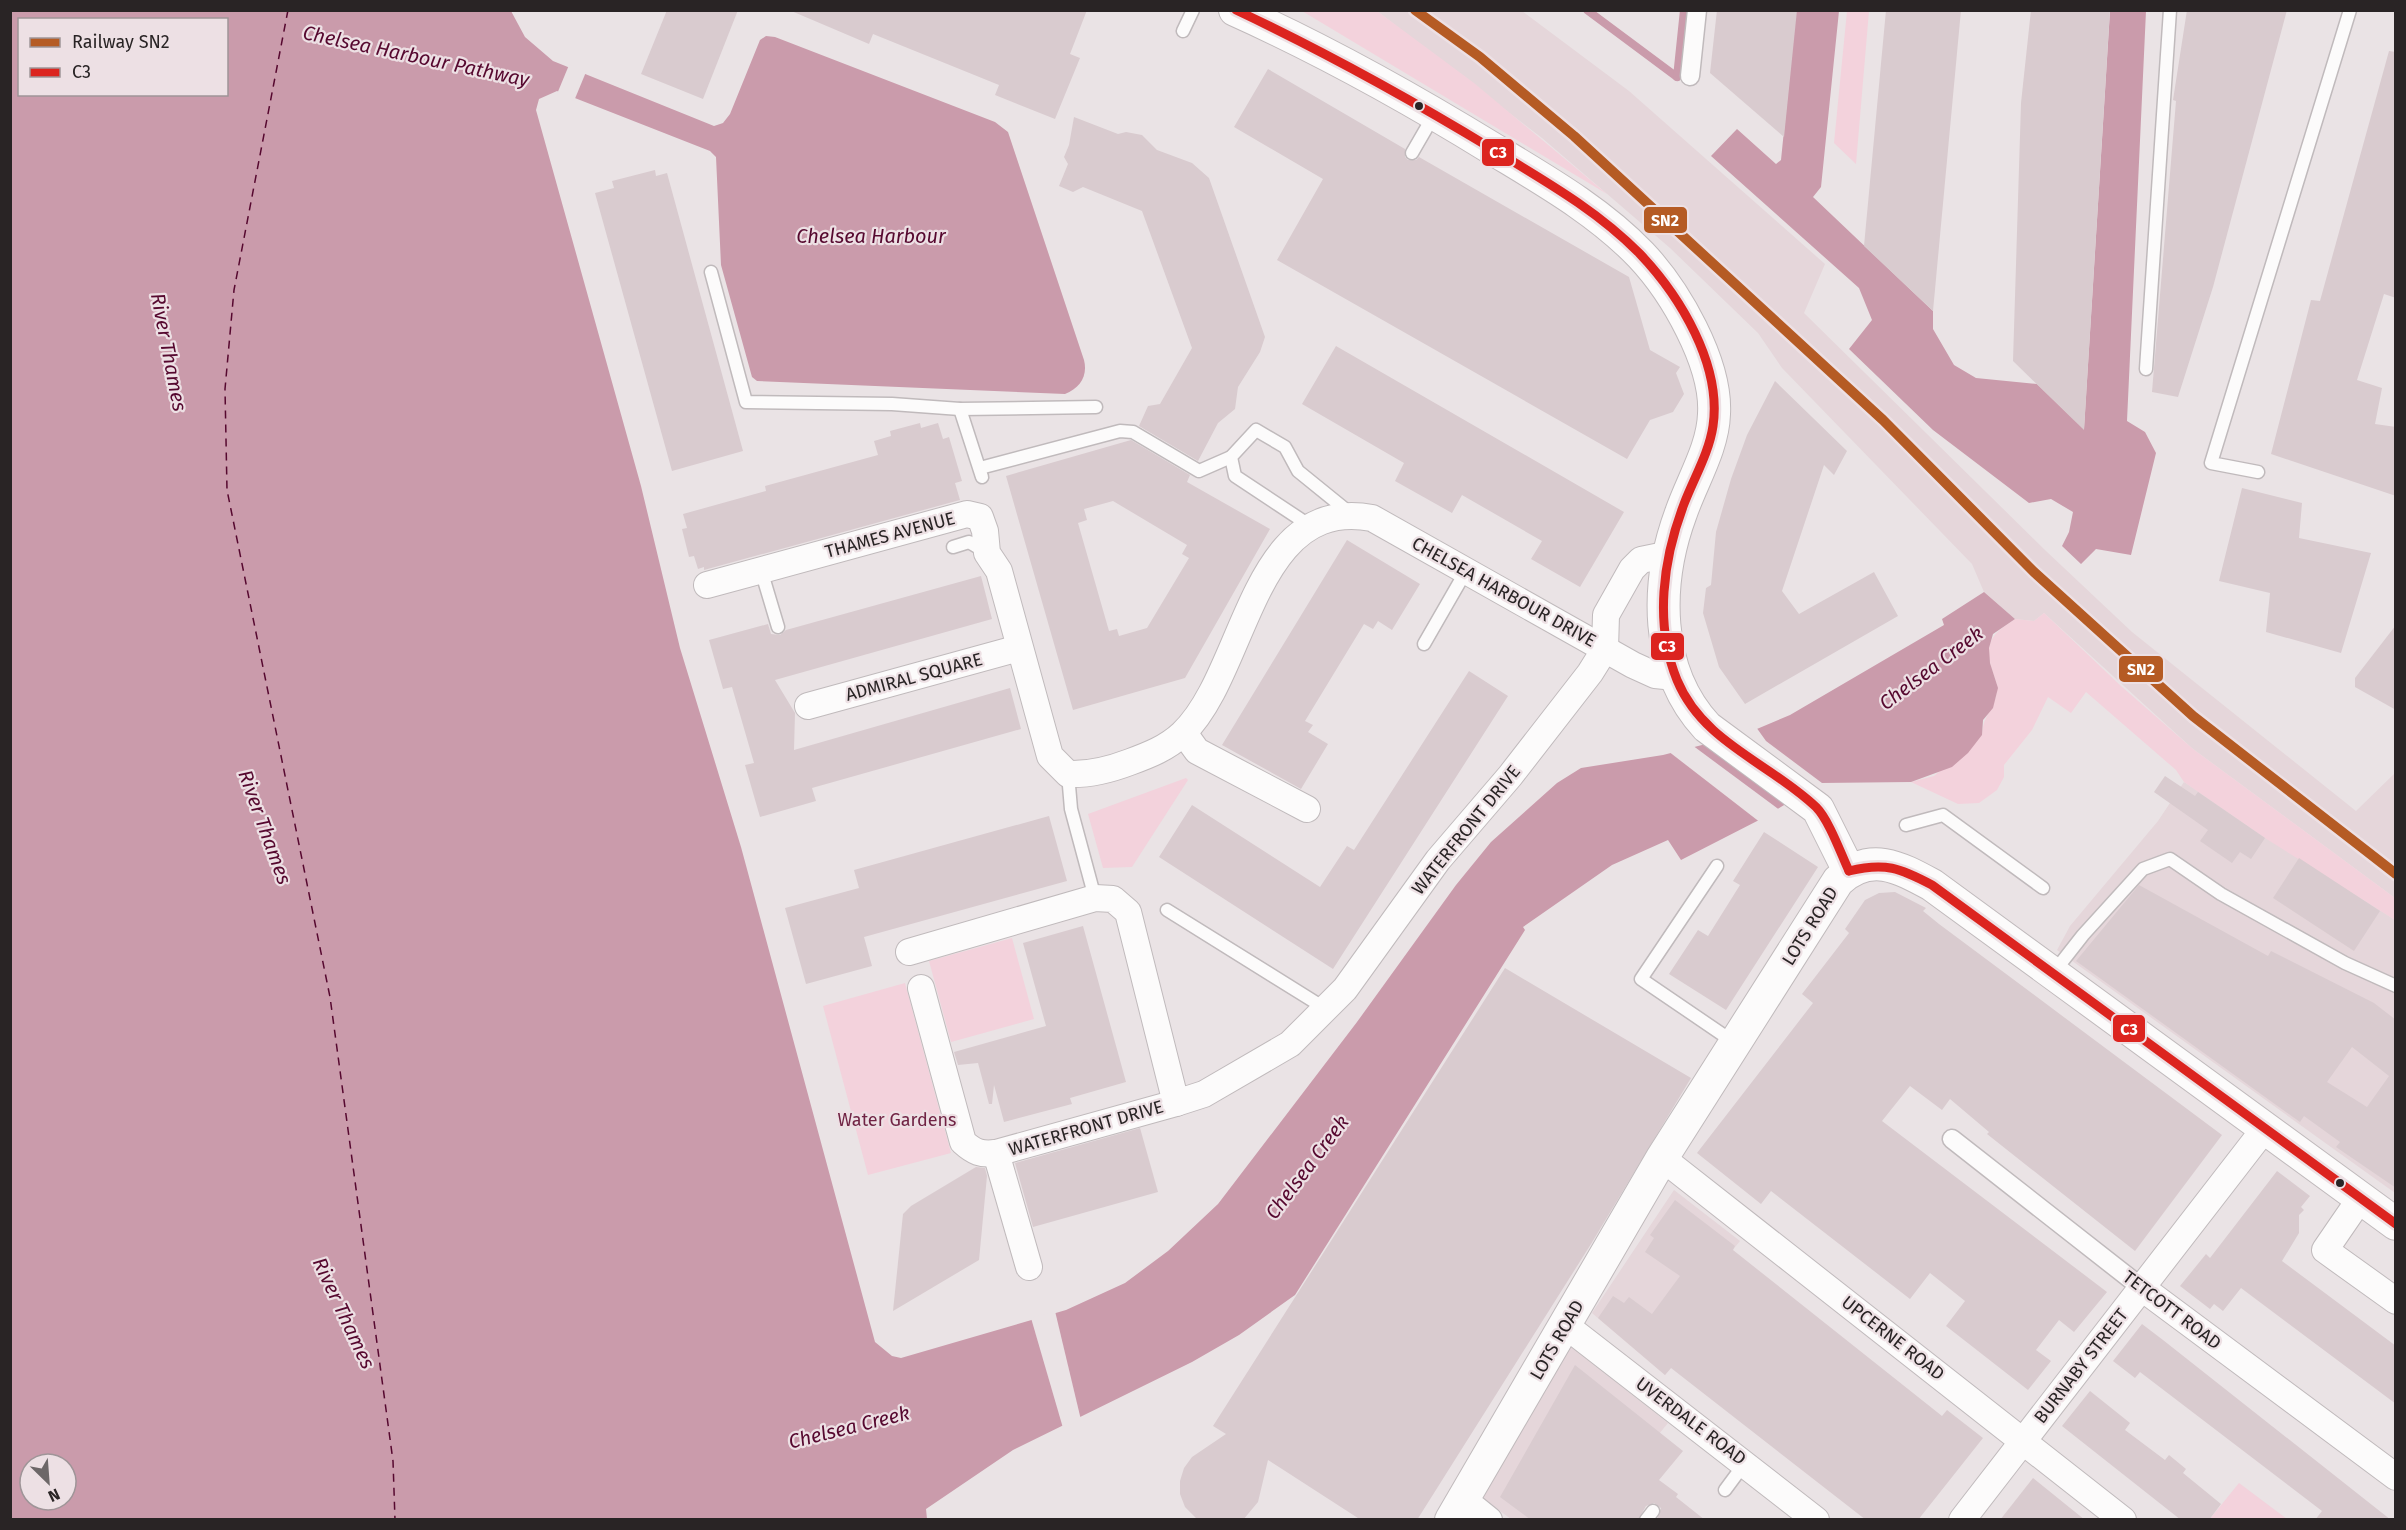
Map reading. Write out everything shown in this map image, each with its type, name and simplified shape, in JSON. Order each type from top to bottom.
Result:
[{"type":"street","points":[[1235,10],[1351,67],[1434,114],[1585,207],[1641,255],[1662,280],[1685,317],[1707,367],[1714,414],[1707,446],[1680,515],[1670,554],[1664,627],[1667,653],[1675,676],[1695,714],[1713,732],[1810,802],[1828,825],[1849,870]]},
{"type":"street","points":[[1690,76],[1697,10]]},
{"type":"street","name":"THAMES AVENUE","points":[[707,585],[967,514],[980,517],[986,531],[987,553],[999,571],[1050,756],[1068,774]]},
{"type":"street","points":[[1068,774],[1102,772],[1140,759],[1168,746],[1184,733],[1205,705],[1266,575],[1286,544],[1330,518],[1352,514]]},
{"type":"street","name":"CHELSEA HARBOUR DRIVE","points":[[1352,514],[1372,518],[1655,675],[1675,676]]},
{"type":"street","points":[[1605,649],[1606,615],[1632,569],[1641,560],[1670,554]]},
{"type":"street","name":"ADMIRAL SQUARE","points":[[808,706],[1020,648]]},
{"type":"street","name":"WATERFRONT DRIVE","points":[[921,988],[963,1142],[972,1151],[984,1154],[996,1153],[1204,1094],[1243,1074],[1290,1044],[1345,989],[1437,860],[1563,709],[1605,649]]},
{"type":"street","points":[[1184,733],[1197,751],[1307,809]]},
{"type":"street","name":"LOTS ROAD","points":[[1457,1509],[1662,1158],[1838,881],[1849,870],[1882,863],[1902,869],[1932,885],[2396,1224]]},
{"type":"street","points":[[909,952],[1095,898]]},
{"type":"street","name":"WATERFRONT DRIVE","points":[[1095,898],[1113,898],[1128,912],[1176,1103]]},
{"type":"street","name":"BURNABY STREET","points":[[1962,1520],[2266,1127]]},
{"type":"street","name":"TETCOTT ROAD","points":[[1952,1139],[2142,1288],[2396,1478]]},
{"type":"street","name":"WATERFRONT DRIVE","points":[[996,1153],[1029,1267]]},
{"type":"street","name":"UPCERNE ROAD","points":[[1662,1158],[2024,1440],[2122,1520]]},
{"type":"street","points":[[2360,1199],[2325,1250],[2396,1301]]},
{"type":"street","name":"UVERDALE ROAD","points":[[1565,1325],[1745,1462],[1816,1520]]},
{"type":"street","points":[[1457,1509],[1489,1520]]},
{"type":"lane","points":[[1183,31],[1193,10]]},
{"type":"lane","points":[[2146,369],[2170,10]]},
{"type":"lane","points":[[2258,472],[2211,463],[2350,10]]},
{"type":"lane","points":[[1413,153],[1434,114]]},
{"type":"lane","points":[[711,272],[746,402],[892,404],[960,409],[1096,407]]},
{"type":"lane","points":[[960,409],[981,472],[1120,431],[1133,432],[1199,471],[1231,457],[1256,430],[1285,447],[1298,471],[1352,514]]},
{"type":"lane","points":[[1231,457],[1235,476],[1312,527]]},
{"type":"lane","points":[[953,546],[969,542],[987,553]]},
{"type":"lane","points":[[761,570],[778,627]]},
{"type":"lane","points":[[1424,644],[1466,571]]},
{"type":"lane","points":[[1068,774],[1071,809],[1095,898]]},
{"type":"lane","points":[[1906,825],[1943,814],[2043,888]]},
{"type":"lane","points":[[2054,972],[2083,935],[2143,869],[2170,859],[2231,899],[2344,963],[2396,986]]},
{"type":"lane","points":[[1717,866],[1641,979],[1736,1044]]},
{"type":"lane","points":[[1167,910],[1326,1010]]},
{"type":"lane","points":[[1725,1490],[1745,1462]]},
{"type":"shaded area","points":[[1377,11],[1522,11],[1629,91],[1825,264],[1804,313],[2046,551],[2132,632],[2356,811],[2395,773],[2395,898],[2193,749],[2044,613],[2034,621],[2015,619],[1984,592],[1972,564],[1782,368],[1758,333],[1670,248],[1542,138]]},
{"type":"shaded area","points":[[2184,782],[2395,920],[2395,1193],[2057,950],[2070,926],[2158,821]]},
{"type":"shaded area","points":[[1674,1190],[1740,1241],[1690,1301],[1711,1319],[1665,1375],[1592,1313]]},
{"type":"shaded area","points":[[1570,1346],[1668,1423],[1589,1519],[1511,1519],[1482,1498]]},
{"type":"green space","points":[[1302,11],[1377,11],[1474,83],[1607,194]]},
{"type":"green space","points":[[1847,11],[1869,11],[1856,164],[1834,143]]},
{"type":"green space","points":[[2044,613],[2121,686],[2193,749],[2395,898],[2395,920],[2265,838],[2184,782],[2176,770],[2086,692],[2071,713],[2048,697],[2032,730],[2004,765],[2004,777],[1997,790],[1979,803],[1958,804],[1911,782],[1934,776],[1982,735],[1984,722],[1994,703],[1997,691],[1990,663],[1991,641],[2000,630],[2015,619],[2034,621]]},
{"type":"green space","points":[[1186,778],[1188,780],[1132,867],[1103,868],[1088,814]]},
{"type":"green space","points":[[1012,938],[1034,1019],[951,1042],[929,961]]},
{"type":"green space","name":"Water Gardens","points":[[905,983],[951,1153],[868,1175],[823,1006]]},
{"type":"green space","points":[[2239,1483],[2287,1519],[2209,1520]]},
{"type":"water","points":[[10,11],[511,11],[525,37],[553,61],[714,126],[723,123],[730,114],[760,40],[766,36],[775,37],[995,122],[1008,132],[1084,360],[1085,371],[1082,381],[1065,394],[757,381],[752,377],[721,265],[716,157],[710,151],[557,91],[539,99],[536,110],[641,486],[680,648],[741,847],[875,1342],[892,1356],[901,1358],[1066,1310],[1125,1283],[1168,1251],[1218,1204],[1357,1022],[1456,885],[1491,842],[1557,783],[1581,768],[1663,755],[1745,734],[1790,715],[1944,625],[1942,619],[1984,592],[2015,619],[1993,634],[1989,648],[1990,663],[1998,688],[1993,708],[1983,720],[1982,735],[1968,753],[1952,767],[1911,782],[1820,783],[1763,818],[1681,860],[1668,840],[1612,865],[1523,927],[1525,930],[1295,1295],[1239,1335],[1192,1362],[1013,1450],[926,1509],[927,1519],[11,1519]]},
{"type":"water","points":[[1796,11],[1839,11],[1821,187],[1813,197],[1933,311],[1933,329],[1954,365],[1976,378],[2037,384],[2084,429],[2110,11],[2146,11],[2127,421],[2145,432],[2156,453],[2131,555],[2096,549],[2081,564],[2062,546],[2069,532],[2073,512],[2051,499],[2029,503],[1933,430],[1849,349],[1872,320],[1859,288],[1711,156],[1737,129],[1776,164],[1781,160]]},
{"type":"pier","points":[[569,65],[586,72],[574,101],[557,94]]},
{"type":"pier","points":[[1756,727],[1766,741],[1826,786],[1821,786],[1791,804],[1701,742]]},
{"type":"pier","points":[[1692,745],[1781,811],[1761,823],[1668,751]]},
{"type":"pier","points":[[1055,1311],[1081,1420],[1063,1428],[1031,1318]]},
{"type":"building","points":[[667,10],[738,10],[703,99],[641,74]]},
{"type":"building","points":[[789,10],[1087,10],[1070,54],[1080,58],[1055,119],[995,95],[999,85],[873,34],[869,44]]},
{"type":"building","points":[[1717,10],[1797,10],[1784,137],[1710,73]]},
{"type":"building","points":[[1886,10],[1961,10],[1933,311],[1864,246]]},
{"type":"building","points":[[2031,10],[2110,10],[2084,430],[2013,361],[2021,103]]},
{"type":"building","points":[[2187,10],[2287,10],[2213,287],[2178,397],[2152,392],[2176,101],[2173,100]]},
{"type":"building","points":[[2389,51],[2396,52],[2396,298],[2384,294],[2357,380],[2382,388],[2375,424],[2396,427],[2396,496],[2271,454],[2311,300],[2320,301]]},
{"type":"building","points":[[1268,69],[1405,149],[1405,157],[1408,160],[1416,160],[1419,157],[1629,277],[1650,350],[1680,367],[1676,373],[1684,394],[1673,412],[1650,420],[1627,459],[1277,260],[1323,179],[1234,127]]},
{"type":"building","points":[[1074,117],[1118,134],[1126,132],[1142,135],[1157,150],[1192,163],[1209,178],[1265,337],[1260,352],[1238,387],[1235,409],[1218,423],[1198,461],[1139,426],[1148,406],[1160,404],[1192,348],[1142,211],[1083,187],[1073,192],[1059,186],[1068,164],[1064,157],[1069,145]]},
{"type":"building","points":[[655,170],[656,176],[667,173],[743,451],[672,471],[595,193],[614,188],[612,181]]},
{"type":"building","points":[[1336,346],[1624,512],[1580,587],[1531,559],[1542,541],[1462,495],[1452,513],[1395,481],[1404,463],[1302,404]]},
{"type":"building","points":[[1775,381],[1847,451],[1834,475],[1824,465],[1782,591],[1799,614],[1874,572],[1898,616],[1745,704],[1719,667],[1703,613],[1706,588],[1711,585],[1716,532],[1731,479],[1747,435]]},
{"type":"building","points":[[920,423],[921,428],[938,423],[943,439],[949,437],[962,481],[955,483],[960,500],[704,570],[704,567],[698,569],[694,556],[689,557],[682,529],[687,528],[683,514],[766,491],[765,486],[878,455],[874,441],[891,436],[890,431]]},
{"type":"building","points":[[1131,440],[1190,475],[1187,482],[1270,529],[1185,678],[1073,710],[1006,476]],"holes":[[[1113,501],[1187,545],[1182,554],[1189,558],[1147,628],[1119,636],[1117,629],[1109,631],[1078,523],[1087,520],[1084,509]]]},
{"type":"building","points":[[2242,488],[2302,503],[2299,538],[2371,553],[2341,653],[2266,632],[2270,593],[2219,581]]},
{"type":"building","points":[[1347,540],[1420,584],[1392,630],[1378,621],[1373,629],[1364,624],[1305,721],[1313,725],[1308,732],[1328,744],[1301,789],[1222,745]]},
{"type":"building","points":[[981,576],[992,619],[775,680],[795,713],[794,750],[1010,688],[1021,729],[812,788],[816,801],[760,817],[745,765],[754,763],[732,687],[723,689],[709,640],[768,624],[771,634],[780,635],[786,630]]},
{"type":"building","points":[[2396,625],[2396,710],[2355,687],[2355,678]]},
{"type":"building","points":[[1469,671],[1508,696],[1333,969],[1159,857],[1192,805],[1320,887],[1347,846],[1354,850]]},
{"type":"building","points":[[2165,776],[2195,796],[2198,792],[2265,838],[2251,859],[2240,852],[2232,863],[2200,841],[2208,830],[2154,792]]},
{"type":"building","points":[[1049,816],[1067,881],[864,937],[872,966],[806,984],[785,908],[859,888],[854,870]]},
{"type":"building","points":[[1764,832],[1818,867],[1726,1010],[1669,974],[1698,930],[1708,936],[1740,885],[1733,881]]},
{"type":"building","points":[[2299,858],[2380,911],[2354,951],[2273,898]]},
{"type":"building","points":[[2139,885],[2268,956],[2271,951],[2374,1003],[2396,1020],[2396,1188],[2336,1147],[2340,1142],[2304,1116],[2300,1122],[2076,961]],"holes":[[[2352,1047],[2389,1076],[2367,1107],[2327,1082]]]},
{"type":"building","points":[[1895,892],[1926,908],[1923,911],[1939,924],[2222,1135],[2135,1251],[1987,1134],[1989,1132],[1950,1099],[1942,1110],[1910,1086],[1882,1121],[2107,1292],[2074,1332],[2059,1320],[2036,1350],[2051,1361],[2028,1390],[1946,1326],[1965,1301],[1930,1273],[1910,1299],[1771,1191],[1761,1204],[1697,1153],[1813,1003],[1802,994],[1849,933],[1845,929],[1865,900],[1879,893]]},
{"type":"building","points":[[1083,926],[1126,1082],[1070,1098],[1072,1104],[1004,1122],[994,1085],[992,1104],[989,1104],[978,1063],[958,1065],[954,1052],[1046,1026],[1023,943]]},
{"type":"building","points":[[1505,968],[1691,1078],[1591,1244],[1417,1520],[1361,1520],[1268,1460],[1258,1502],[1243,1520],[1198,1520],[1185,1507],[1180,1494],[1180,1481],[1184,1468],[1192,1457],[1226,1434],[1213,1426]]},
{"type":"building","points":[[1140,1128],[1158,1192],[1033,1227],[1015,1163]]},
{"type":"building","points":[[976,1167],[985,1168],[987,1176],[979,1260],[893,1311],[903,1214],[911,1206]]},
{"type":"building","points":[[2277,1171],[2310,1196],[2301,1207],[2304,1210],[2299,1215],[2299,1233],[2282,1261],[2396,1346],[2396,1404],[2241,1288],[2223,1311],[2214,1304],[2210,1309],[2180,1286],[2206,1254],[2210,1258]]},
{"type":"building","points":[[1675,1200],[1735,1246],[1733,1250],[1942,1416],[1947,1410],[1983,1438],[1918,1520],[1866,1520],[1671,1368],[1665,1375],[1598,1318],[1613,1296],[1624,1303],[1629,1297],[1652,1314],[1680,1276],[1645,1252],[1654,1238],[1650,1235]]},
{"type":"building","points":[[2142,1324],[2391,1520],[2315,1520],[2322,1511],[2140,1372],[2135,1378],[2113,1361]]},
{"type":"building","points":[[1575,1365],[1683,1451],[1659,1480],[1678,1494],[1676,1497],[1705,1520],[1657,1520],[1661,1508],[1654,1503],[1646,1506],[1638,1520],[1531,1520],[1500,1497]]},
{"type":"building","points":[[2090,1391],[2130,1423],[2125,1430],[2165,1460],[2169,1455],[2186,1469],[2183,1473],[2221,1504],[2209,1520],[2181,1520],[2062,1426]]},
{"type":"building","points":[[2033,1478],[2085,1520],[2000,1520]]},
{"type":"waterway","points":[[1587,10],[1677,77]]},
{"type":"waterway","points":[[1677,77],[1684,10]]},
{"type":"ferry route","points":[[288,10],[234,290],[225,389],[227,490],[330,997],[393,1461],[395,1520]]},
{"type":"rail line","name":"SN2","points":[[1415,10],[1480,57],[1574,136],[1883,420],[2034,572],[2193,716],[2396,874]]},
{"type":"transit line","name":"C3","points":[[1236,10],[1399,94],[1552,185],[1589,210],[1624,238],[1670,290],[1695,333],[1704,356],[1711,379],[1714,403],[1713,426],[1708,446],[1684,504],[1666,569],[1665,637],[1670,659],[1677,680],[1689,702],[1703,720],[1739,751],[1779,777],[1816,807],[1830,828],[1849,871]]},
{"type":"transit line","name":"C3","points":[[1849,871],[1873,867],[1892,868],[1911,874],[1932,885],[2396,1224]]},
{"type":"water label","name":"Chelsea Harbour Pathway","points":[[416,56]]},
{"type":"water label","name":"Chelsea Harbour","points":[[871,236]]},
{"type":"water label","name":"River Thames","points":[[169,352]]},
{"type":"water label","name":"Chelsea Creek","points":[[1931,668]]},
{"type":"water label","name":"River Thames","points":[[265,827]]},
{"type":"water label","name":"Chelsea Creek","points":[[1307,1167]]},
{"type":"water label","name":"River Thames","points":[[344,1313]]},
{"type":"water label","name":"Chelsea Creek","points":[[849,1427]]}]
